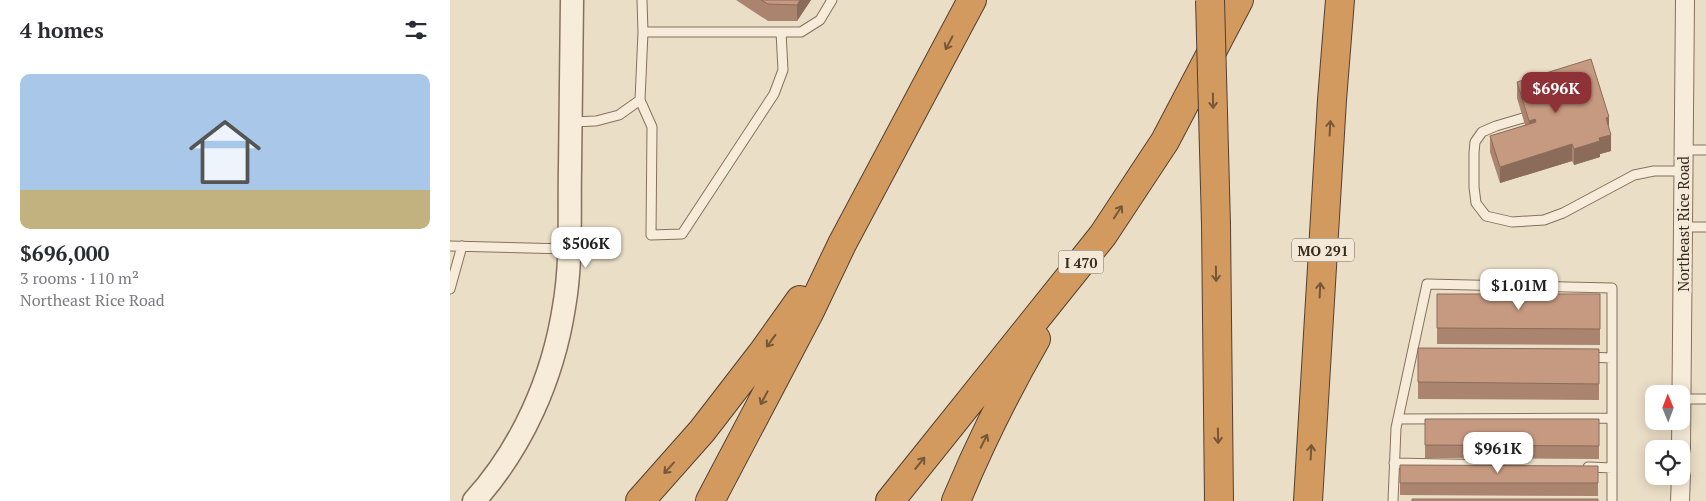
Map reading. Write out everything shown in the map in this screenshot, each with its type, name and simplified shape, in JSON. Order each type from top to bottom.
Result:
[{"type":"highway","points":[[710,501],[810,311],[842,244],[972,0]]},
{"type":"highway","points":[[1210,0],[1216,225],[1219,501]]},
{"type":"highway","name":"I 470","points":[[890,501],[1103,235],[1165,141],[1239,0]]},
{"type":"highway","name":"MO 291","points":[[1308,501],[1332,100],[1340,0]]},
{"type":"highway","points":[[640,501],[702,431],[763,352],[810,287],[875,184]]},
{"type":"highway","points":[[956,501],[967,474],[1022,363],[1059,299],[1103,235]]},
{"type":"street","points":[[474,501],[489,484],[518,440],[539,398],[555,352],[564,306],[569,249],[572,0]]},
{"type":"street","name":"Northeast Rice Road","points":[[1682,385],[1685,0]]},
{"type":"street","points":[[1680,501],[1681,485]]},
{"type":"lane","points":[[642,0],[643,32],[640,100],[652,127],[651,235],[682,234],[774,94],[783,70],[781,32]]},
{"type":"lane","points":[[643,32],[801,32],[820,20],[832,0]]},
{"type":"lane","points":[[570,122],[596,121],[619,115],[640,100]]},
{"type":"lane","points":[[1523,118],[1482,132],[1476,142],[1474,153],[1476,203],[1486,216],[1512,222],[1544,220],[1563,214],[1634,175],[1654,171],[1683,171]]},
{"type":"lane","points":[[1684,150],[1706,150]]},
{"type":"lane","points":[[1683,227],[1706,227]]},
{"type":"lane","points":[[450,246],[569,249]]},
{"type":"lane","points":[[450,289],[462,246]]},
{"type":"lane","points":[[1393,501],[1396,428],[1417,352],[1427,284],[1612,288],[1612,501]]},
{"type":"lane","points":[[1574,356],[1612,358]]},
{"type":"lane","points":[[1690,399],[1706,399]]},
{"type":"lane","points":[[1398,419],[1612,418]]},
{"type":"lane","points":[[1394,463],[1503,466]]},
{"type":"lane","points":[[1582,467],[1612,468]]},
{"type":"building","points":[[761,0],[800,0],[797,5],[768,4]]},
{"type":"building","points":[[1591,59],[1609,117],[1606,118],[1611,135],[1599,138],[1600,141],[1574,149],[1572,144],[1500,167],[1490,136],[1536,122],[1535,119],[1529,121],[1517,82]]},
{"type":"building","points":[[1437,294],[1600,294],[1600,329],[1437,328]]},
{"type":"building","points":[[1418,348],[1599,349],[1599,384],[1418,382]]},
{"type":"building","points":[[1425,419],[1599,419],[1599,446],[1425,445]]},
{"type":"building","points":[[1400,465],[1598,466],[1598,483],[1400,483]]},
{"type":"building","points":[[1412,499],[1598,499],[1598,501],[1412,501]]}]
